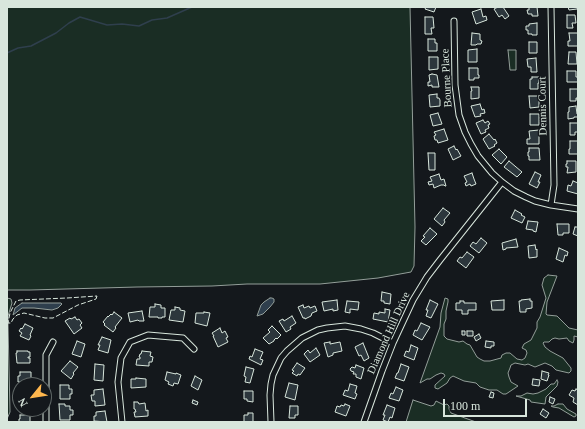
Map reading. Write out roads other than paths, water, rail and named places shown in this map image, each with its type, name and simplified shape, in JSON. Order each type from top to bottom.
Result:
[{"type":"street","name":"Dennis Court","points":[[551,7],[554,185],[551,205]]},
{"type":"street","name":"Bourne Place","points":[[454,21],[457,100],[465,132],[478,156],[492,173],[514,191],[535,201],[578,209]]},
{"type":"street","name":"Diamond Hill Drive","points":[[364,422],[393,343],[408,310],[427,277],[502,182]]},
{"type":"street","points":[[271,422],[270,395],[273,375],[281,358],[302,338],[310,333],[322,329],[345,326],[373,333],[393,343]]},
{"type":"street","points":[[122,422],[118,382],[121,358],[130,342],[148,335],[182,338],[194,349]]},
{"type":"street","points":[[46,422],[46,355],[53,342]]},
{"type":"water","points":[[270,298],[274,299],[274,302],[263,314],[257,316],[261,305]]},
{"type":"water","points":[[22,303],[62,304],[58,308],[52,310],[22,308],[13,315],[15,308]]},
{"type":"waterway","points":[[7,53],[18,48],[31,46],[56,33],[80,17],[107,25],[122,24],[139,26],[152,20],[167,18],[192,7]]}]
